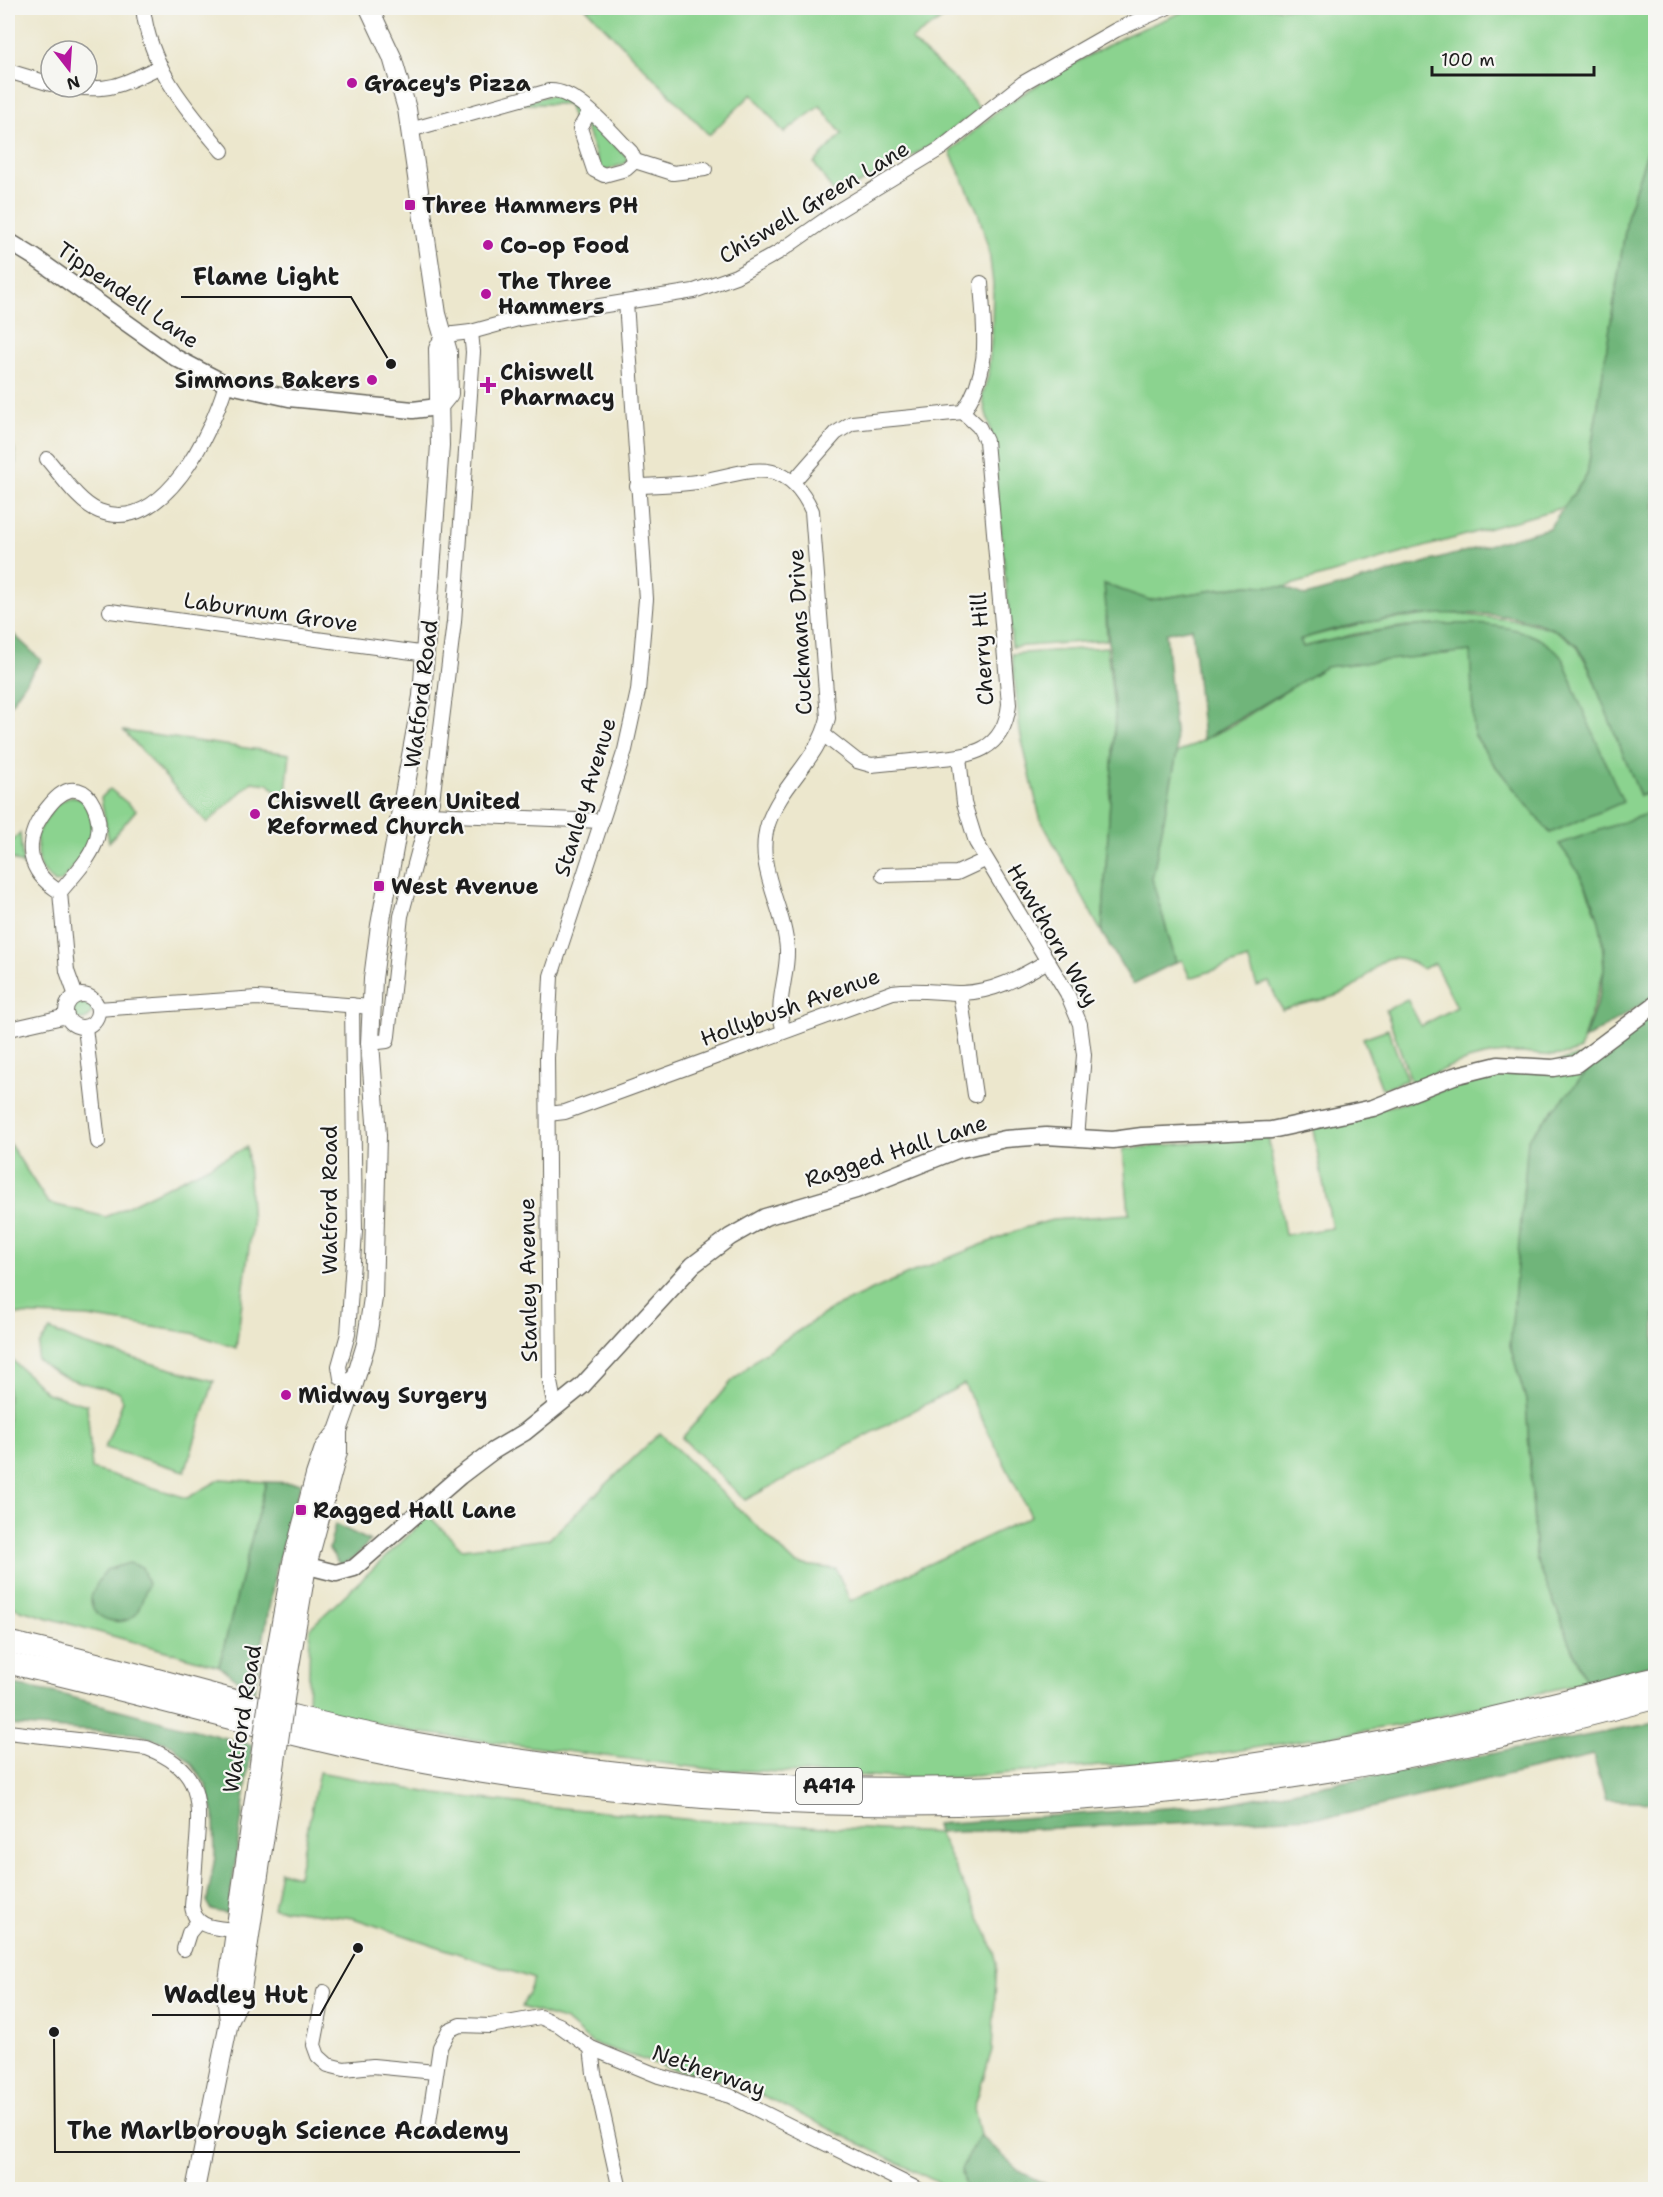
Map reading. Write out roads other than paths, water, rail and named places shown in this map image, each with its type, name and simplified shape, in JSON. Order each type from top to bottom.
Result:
[{"type":"highway","name":"A414","points":[[8,1642],[240,1704],[413,1742],[602,1770],[788,1786],[950,1788],[1099,1780],[1193,1771],[1308,1756],[1419,1735],[1656,1678]]},
{"type":"highway","name":"A414","points":[[8,1663],[330,1744],[431,1764],[522,1779],[713,1799],[819,1804],[965,1804],[1130,1794],[1278,1779],[1415,1756],[1530,1731],[1656,1698]]},
{"type":"main road","points":[[369,8],[392,57],[410,130],[418,199],[437,314],[445,335]]},
{"type":"main road","name":"Watford Road","points":[[195,2190],[229,2022],[241,1996],[243,1931],[281,1669],[300,1564],[338,1452],[338,1431],[366,1344],[373,1299],[376,1135],[370,1043],[372,1007],[380,925],[403,813],[423,696],[440,445],[438,349],[445,335]]},
{"type":"street","points":[[144,8],[147,32],[159,67],[183,105],[222,151]]},
{"type":"street","name":"Chiswell Green Lane","points":[[445,335],[471,332],[518,319],[714,286],[754,268],[830,216],[940,149],[1023,83],[1116,30],[1166,8]]},
{"type":"street","points":[[99,89],[113,87],[159,67]]},
{"type":"street","points":[[8,71],[39,80]]},
{"type":"street","points":[[410,130],[549,91],[565,93],[590,111],[631,152],[635,161],[673,173],[705,169]]},
{"type":"street","points":[[590,111],[580,128],[594,170],[600,175],[608,175],[630,167],[635,161]]},
{"type":"street","name":"Tippendell Lane","points":[[8,241],[176,358],[226,384],[289,398],[413,410],[438,407]]},
{"type":"street","points":[[637,486],[688,483],[750,470],[774,472],[793,482],[836,433],[852,423],[963,412],[978,388],[984,358],[981,283]]},
{"type":"street","name":"Stanley Avenue","points":[[555,1408],[550,1382],[548,1006],[551,976],[625,750],[638,691],[645,642],[646,599],[626,302]]},
{"type":"street","name":"Watford Road","points":[[370,1043],[387,1041],[401,916],[432,801],[454,622],[473,352],[471,332]]},
{"type":"street","points":[[47,459],[82,498],[99,512],[122,514],[150,506],[171,488],[191,460],[226,384]]},
{"type":"street","name":"Cherry Hill","points":[[824,735],[863,764],[959,757],[974,754],[990,745],[1007,720],[1009,704],[986,441],[980,427],[963,412]]},
{"type":"street","name":"Cuckmans Drive","points":[[784,1031],[779,1007],[786,969],[785,934],[767,873],[764,839],[779,799],[824,735],[828,705],[814,522],[807,500],[793,482]]},
{"type":"street","name":"Laburnum Grove","points":[[110,611],[427,654]]},
{"type":"street","name":"Hawthorn Way","points":[[959,757],[969,822],[985,860],[1076,1010],[1083,1039],[1077,1138]]},
{"type":"street","points":[[60,892],[46,883],[35,869],[31,833],[52,801],[62,793],[75,790],[87,795],[92,803],[98,837],[92,852],[60,892],[67,971],[76,996]]},
{"type":"street","points":[[403,813],[427,816],[602,821]]},
{"type":"street","points":[[883,875],[957,873],[985,860]]},
{"type":"street","name":"Hollybush Avenue","points":[[548,1114],[565,1112],[893,992],[916,989],[960,993],[988,990],[1010,983],[1048,961]]},
{"type":"street","points":[[960,993],[975,1095]]},
{"type":"street","points":[[76,996],[90,997],[98,1010]]},
{"type":"street","points":[[76,996],[67,1007],[67,1016],[72,1023],[85,1027],[93,1022],[98,1010]]},
{"type":"street","points":[[98,1010],[239,998],[372,1007]]},
{"type":"street","name":"Ragged Hall Lane","points":[[300,1564],[336,1573],[354,1568],[460,1476],[582,1386],[693,1265],[748,1226],[786,1210],[856,1190],[957,1150],[1026,1137],[1113,1140],[1142,1136],[1271,1130],[1372,1108],[1454,1076],[1498,1065],[1553,1068],[1576,1064],[1656,1004]]},
{"type":"street","name":"Watford Road","points":[[352,1005],[355,1232],[348,1334],[339,1371],[341,1378],[354,1384]]},
{"type":"street","points":[[9,1029],[67,1016]]},
{"type":"street","points":[[85,1027],[98,1142]]},
{"type":"street","points":[[8,1732],[147,1748],[167,1756],[181,1767],[197,1792],[200,1808],[192,1906],[198,1922]]},
{"type":"street","points":[[198,1922],[243,1931]]},
{"type":"street","points":[[184,1949],[189,1933],[198,1922]]},
{"type":"street","points":[[324,1992],[314,2045],[318,2056],[328,2065],[344,2069],[373,2066],[435,2072]]},
{"type":"street","name":"Netherway","points":[[429,2122],[435,2072],[444,2035],[453,2027],[490,2026],[532,2017],[549,2020],[585,2041],[591,2048],[659,2076],[730,2096],[919,2190]]},
{"type":"street","points":[[591,2048],[594,2073],[621,2190]]},
{"type":"place","name":"Gracey's Pizza","points":[[352,83]]},
{"type":"place","name":"Three Hammers PH","points":[[410,205]]},
{"type":"place","name":"Co-op Food","points":[[488,245]]},
{"type":"place","name":"The Three Hammers","points":[[486,294]]},
{"type":"place","name":"Flame Light","points":[[391,364]]},
{"type":"place","name":"Simmons Bakers","points":[[372,380]]},
{"type":"place","name":"Chiswell Pharmacy","points":[[488,385]]},
{"type":"place","name":"Chiswell Green United Reformed Church","points":[[255,814]]},
{"type":"place","name":"West Avenue","points":[[379,886]]},
{"type":"place","name":"Midway Surgery","points":[[286,1395]]},
{"type":"place","name":"Ragged Hall Lane","points":[[301,1510]]},
{"type":"place","name":"Wadley Hut","points":[[358,1948]]},
{"type":"place","name":"The Marlborough Science Academy","points":[[54,2032]]}]
